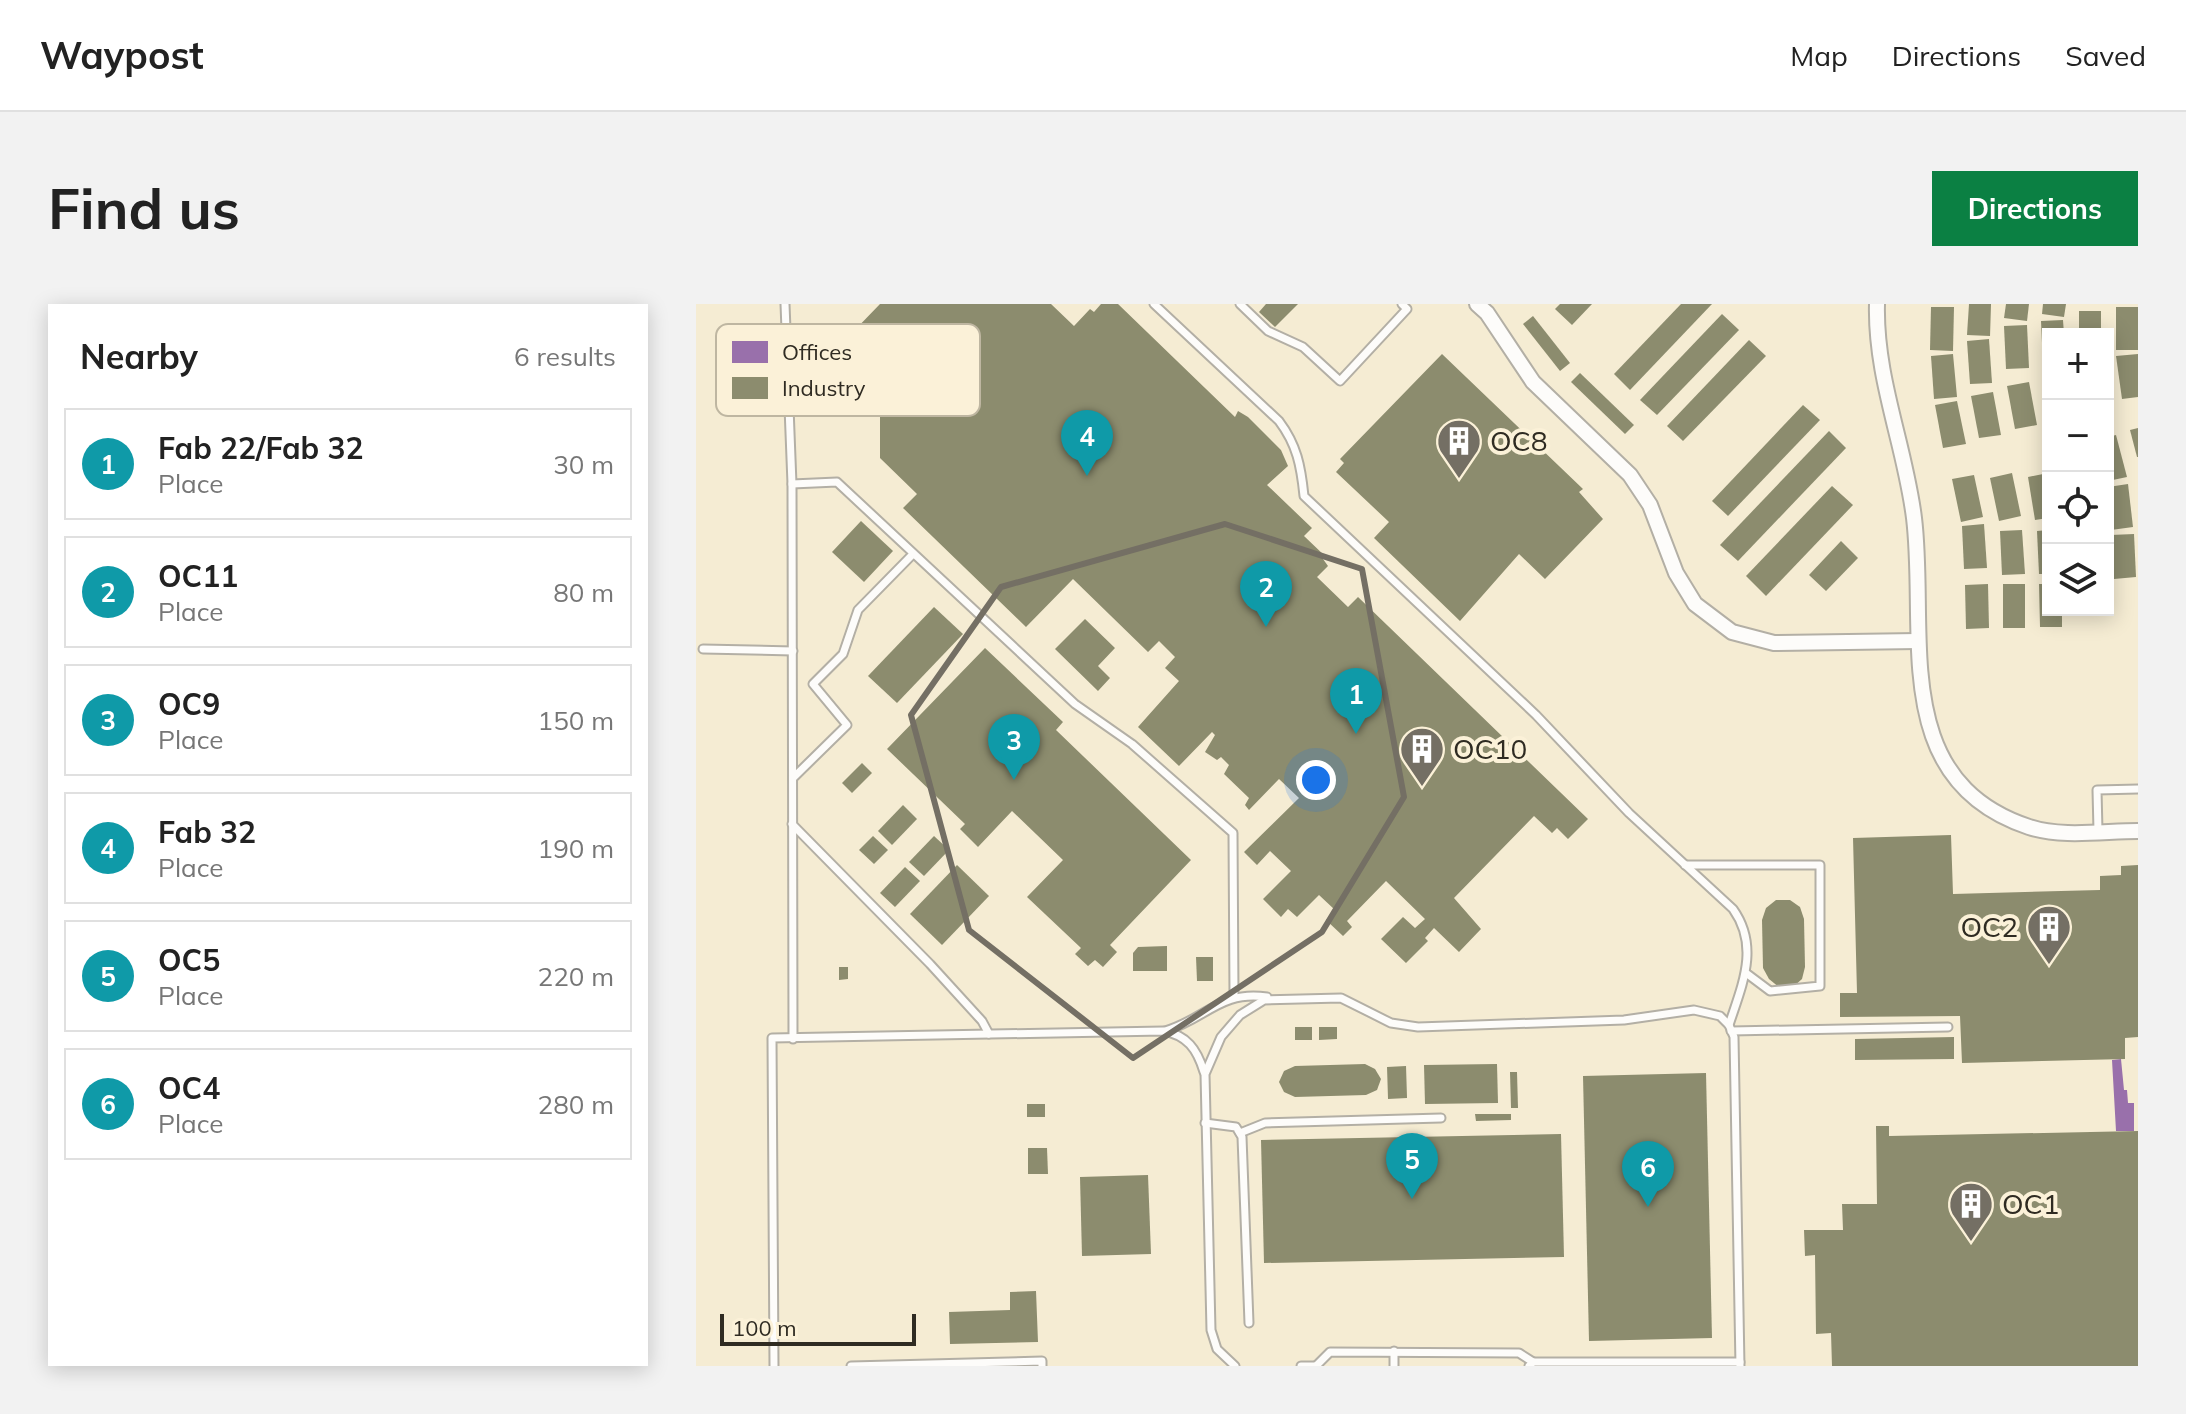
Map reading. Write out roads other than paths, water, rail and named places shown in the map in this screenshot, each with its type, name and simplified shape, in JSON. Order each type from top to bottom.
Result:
[{"type":"street","points":[[1877,304],[1883,378],[1912,498],[1919,687],[1930,733],[1966,788],[1994,810],[2030,828],[2138,831]]},
{"type":"street","points":[[1487,307],[1515,359],[1533,382],[1630,475],[1650,505],[1683,587],[1712,620],[1752,640],[1774,643],[1918,641]]},
{"type":"lane","points":[[785,304],[786,324]]},
{"type":"lane","points":[[1154,304],[1279,421],[1292,439],[1301,462],[1304,496],[1536,715],[1601,785],[1733,909],[1746,927],[1749,964],[1730,1028],[1740,1364],[1531,1364],[1519,1353],[1394,1351],[1330,1352],[1316,1366],[1301,1366]]},
{"type":"lane","points":[[1240,304],[1268,331],[1303,347],[1340,381],[1407,309],[1402,304]]},
{"type":"lane","points":[[789,416],[793,1039]]},
{"type":"lane","points":[[792,484],[837,482],[1075,704],[1132,744],[1233,833],[1234,996]]},
{"type":"lane","points":[[793,778],[847,725],[813,684],[843,654],[858,610],[913,554]]},
{"type":"lane","points":[[703,649],[793,651]]},
{"type":"lane","points":[[2098,831],[2097,790],[2138,789]]},
{"type":"lane","points":[[792,824],[930,964],[982,1021],[989,1034]]},
{"type":"lane","points":[[1685,865],[1820,865],[1820,986],[1770,991],[1746,973]]},
{"type":"lane","points":[[1163,1031],[1182,1026],[1215,1004],[1234,996],[1341,998],[1391,1023],[1418,1027],[1624,1020],[1694,1010],[1720,1016],[1730,1028]]},
{"type":"lane","points":[[1235,1366],[1217,1349],[1211,1330],[1205,1074],[1221,1037],[1240,1015],[1264,1000],[1278,998]]},
{"type":"lane","points":[[1730,1028],[1948,1027]]},
{"type":"lane","points":[[774,1366],[772,1038],[1163,1031],[1179,1034],[1191,1044],[1205,1074]]},
{"type":"lane","points":[[1240,1133],[1265,1123],[1441,1118]]},
{"type":"lane","points":[[1205,1123],[1236,1127],[1240,1133],[1249,1323]]},
{"type":"lane","points":[[1394,1351],[1394,1366]]},
{"type":"lane","points":[[851,1366],[1042,1361],[1042,1366]]},
{"type":"place","name":"Fab 32","points":[[1087,476]]},
{"type":"place","name":"OC8","points":[[1459,480]]},
{"type":"place","name":"OC11","points":[[1266,627]]},
{"type":"place","name":"Fab 22/Fab 32","points":[[1356,734]]},
{"type":"place","name":"OC9","points":[[1014,780]]},
{"type":"place","name":"OC10","points":[[1422,788]]},
{"type":"place","name":"OC2","points":[[2049,966]]},
{"type":"place","name":"OC5","points":[[1412,1199]]},
{"type":"place","name":"OC4","points":[[1648,1207]]},
{"type":"place","name":"OC1","points":[[1971,1243]]}]
